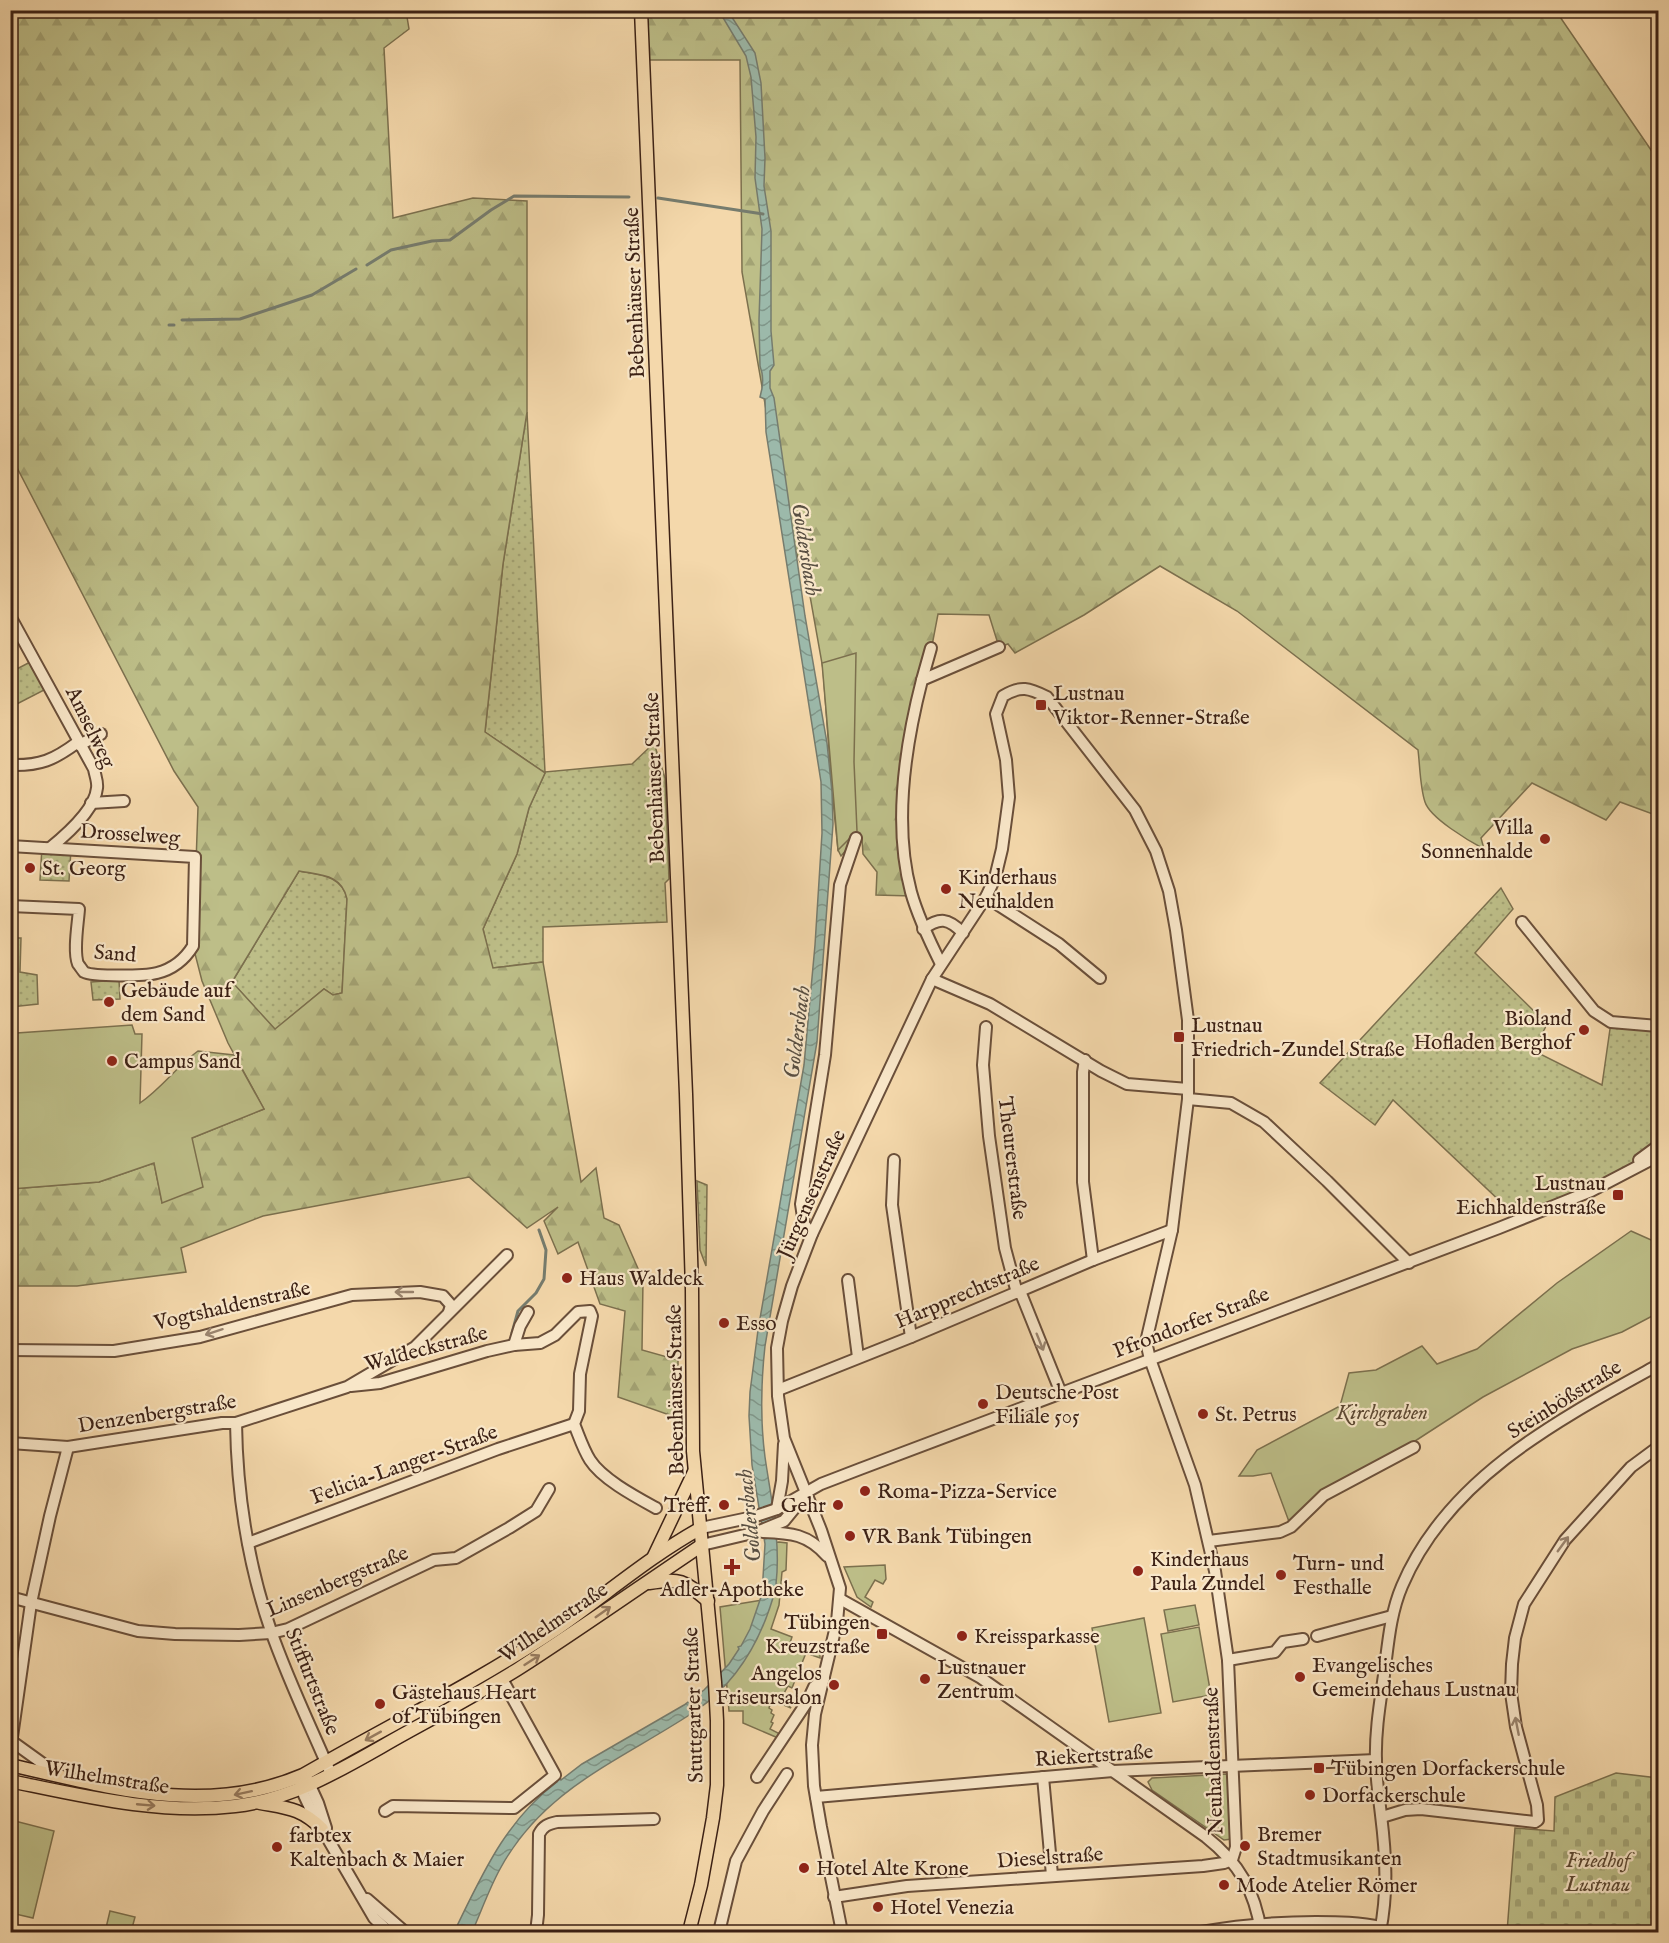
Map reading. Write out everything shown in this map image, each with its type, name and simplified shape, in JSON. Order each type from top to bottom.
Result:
[{"type":"main road","name":"Bebenhäuser Straße","points":[[641,10],[686,1105],[695,1471],[702,1545]]},
{"type":"main road","points":[[653,1557],[695,1471]]},
{"type":"main road","name":"Wilhelmstraße","points":[[10,1765],[63,1778],[144,1793],[199,1797],[234,1795],[304,1782],[326,1762],[517,1654],[583,1610],[653,1557],[701,1528]]},
{"type":"main road","name":"Wilhelmstraße","points":[[10,1781],[70,1794],[143,1805],[199,1809],[256,1803],[304,1782],[331,1774],[502,1679],[702,1545]]},
{"type":"main road","name":"Stuttgarter Straße","points":[[689,1932],[705,1867],[717,1785],[715,1682],[702,1545]]},
{"type":"main road","points":[[645,1584],[676,1580],[691,1587],[708,1601]]},
{"type":"main road","points":[[32,1785],[35,1771]]},
{"type":"main road","points":[[256,1803],[303,1813],[322,1829]]},
{"type":"street","name":"Amselweg","points":[[10,616],[94,770],[97,783],[97,790],[91,803],[74,828],[50,848]]},
{"type":"street","points":[[922,680],[999,647]]},
{"type":"street","points":[[931,648],[909,745],[901,812],[910,891],[940,964]]},
{"type":"street","name":"Jürgensenstraße","points":[[777,1509],[782,1481],[784,1438],[778,1390],[777,1350],[792,1286],[812,1234],[932,979],[986,897],[995,878],[1008,811],[1009,787],[996,714],[1003,696],[1012,691],[1021,688],[1047,697],[1135,810],[1156,850],[1168,891],[1180,953],[1188,1020],[1188,1094]]},
{"type":"street","points":[[10,765],[32,766],[54,758],[78,743],[101,734]]},
{"type":"street","points":[[91,803],[124,801]]},
{"type":"street","points":[[812,1234],[804,1224],[801,1204],[825,1055],[840,885],[856,838]]},
{"type":"street","name":"Drosselweg","points":[[10,846],[195,857],[193,946]]},
{"type":"street","points":[[986,897],[1059,944],[1100,978]]},
{"type":"street","name":"Sand","points":[[10,906],[79,909],[76,955],[78,964],[83,971],[95,974],[157,973],[173,966],[187,955],[193,946]]},
{"type":"street","points":[[924,929],[934,922],[946,921],[963,933]]},
{"type":"street","points":[[1522,922],[1594,1011],[1611,1022],[1659,1026]]},
{"type":"street","points":[[932,979],[990,1004],[1101,1071],[1127,1084],[1231,1103],[1264,1122],[1327,1181],[1408,1263]]},
{"type":"street","name":"Theurerstraße","points":[[986,1027],[983,1065],[989,1136],[1005,1248],[1018,1292],[1061,1393]]},
{"type":"street","points":[[1087,1061],[1083,1072],[1083,1182],[1093,1260]]},
{"type":"street","name":"Neuhaldenstraße","points":[[1188,1094],[1172,1230],[1147,1338],[1147,1349],[1191,1471],[1209,1541],[1228,1660],[1236,1847],[1232,1860]]},
{"type":"street","name":"Pfrondorfer Straße","points":[[1591,1191],[1659,1146]]},
{"type":"street","name":"Pfrondorfer Straße","points":[[701,1528],[753,1517],[777,1509],[832,1480],[1408,1263],[1591,1191],[1659,1156]]},
{"type":"street","points":[[894,1160],[892,1205],[911,1337]]},
{"type":"street","name":"Harpprechtstraße","points":[[778,1390],[1093,1260],[1172,1230]]},
{"type":"street","name":"Denzenbergstraße","points":[[10,1443],[68,1447],[236,1423],[347,1387],[414,1347],[507,1255]]},
{"type":"street","points":[[848,1280],[858,1357]]},
{"type":"street","name":"Vogtshaldenstraße","points":[[10,1350],[114,1351],[200,1337],[352,1295],[420,1292],[443,1296],[451,1305],[449,1312]]},
{"type":"street","name":"Waldeckstraße","points":[[347,1387],[380,1383],[514,1345],[540,1343],[555,1335],[578,1312],[590,1311],[592,1316],[580,1374],[579,1411],[574,1424]]},
{"type":"street","name":"Waldeckstraße","points":[[514,1345],[520,1326],[528,1312]]},
{"type":"street","name":"Steinbößstraße","points":[[1381,1930],[1386,1872],[1376,1760],[1380,1706],[1392,1616],[1401,1588],[1418,1554],[1437,1525],[1474,1486],[1503,1461],[1554,1424],[1659,1365]]},
{"type":"street","name":"Stiffurtstraße","points":[[236,1423],[238,1488],[248,1543],[271,1633],[331,1774]]},
{"type":"street","points":[[574,1424],[594,1465],[632,1495],[656,1508]]},
{"type":"street","name":"Felicia-Langer-Straße","points":[[248,1543],[498,1449],[574,1424]]},
{"type":"street","name":"Jürgensenstraße","points":[[784,1438],[831,1561],[840,1588],[840,1599]]},
{"type":"street","points":[[11,1744],[31,1604],[68,1447]]},
{"type":"street","points":[[1209,1541],[1274,1533],[1291,1527],[1324,1495],[1414,1447]]},
{"type":"street","points":[[1382,1817],[1405,1810],[1421,1809],[1534,1822],[1538,1820],[1537,1805],[1516,1727],[1511,1693],[1515,1638],[1524,1604],[1565,1540],[1631,1467],[1659,1447]]},
{"type":"street","points":[[782,1481],[788,1487],[796,1488],[807,1494]]},
{"type":"street","name":"Linsenbergstraße","points":[[10,1597],[138,1631],[175,1634],[271,1633],[288,1629],[435,1560],[456,1558],[536,1511],[549,1490]]},
{"type":"street","name":"Pfrondorfer Straße","points":[[702,1545],[783,1527],[807,1494]]},
{"type":"street","points":[[783,1527],[818,1546],[831,1561]]},
{"type":"street","points":[[842,1932],[816,1797],[812,1745],[815,1714],[834,1637],[840,1599],[981,1678],[1206,1837],[1232,1860],[1249,1893],[1260,1928]]},
{"type":"street","points":[[1317,1636],[1392,1616]]},
{"type":"street","name":"Neuhaldenstraße","points":[[1228,1660],[1275,1652],[1283,1642],[1303,1639]]},
{"type":"street","points":[[757,1777],[807,1702],[814,1687],[824,1678]]},
{"type":"street","points":[[385,1811],[393,1806],[514,1808],[555,1775],[502,1679]]},
{"type":"street","name":"Wilhelmstraße","points":[[11,1744],[63,1778]]},
{"type":"street","name":"Riekertstraße","points":[[816,1797],[1113,1771],[1376,1760]]},
{"type":"street","points":[[718,1932],[736,1861],[763,1811],[787,1774]]},
{"type":"street","points":[[1043,1777],[1052,1875]]},
{"type":"street","points":[[304,1782],[322,1829],[374,1918],[389,1932]]},
{"type":"street","points":[[304,1782],[331,1843]]},
{"type":"street","points":[[536,1932],[539,1834],[542,1829],[548,1824],[557,1822],[654,1819]]},
{"type":"street","name":"Dieselstraße","points":[[834,1898],[907,1886],[1203,1866],[1232,1860]]},
{"type":"street","points":[[356,1889],[385,1917],[405,1932]]},
{"type":"street","points":[[1201,1932],[1351,1923],[1381,1930]]},
{"type":"green space","points":[[11,11],[406,11],[409,29],[384,48],[393,218],[473,198],[527,201],[527,412],[503,564],[485,732],[545,773],[529,808],[517,854],[483,929],[493,968],[543,962],[581,1182],[596,1168],[604,1218],[619,1225],[643,1280],[642,1350],[678,1360],[678,1418],[618,1397],[625,1311],[600,1304],[578,1242],[558,1254],[544,1221],[558,1207],[527,1228],[469,1177],[263,1216],[181,1248],[186,1272],[77,1286],[11,1286],[11,1189],[99,1182],[154,1163],[162,1202],[192,1138],[264,1109],[228,1043],[202,981],[193,946],[198,807],[174,771],[11,456]],"holes":[[[299,871],[335,880],[347,899],[342,993],[333,995],[324,989],[275,1029],[232,982]]]},
{"type":"green space","points":[[641,11],[1556,11],[1651,150],[1658,164],[1658,816],[1620,802],[1606,820],[1532,783],[1481,838],[1484,849],[1451,828],[1428,808],[1422,790],[1418,750],[1237,611],[1160,566],[1084,615],[1015,653],[1008,644],[999,647],[989,615],[938,614],[902,803],[912,896],[876,895],[877,872],[863,854],[862,839],[852,837],[841,856],[838,850],[823,669],[807,579],[787,530],[742,272],[740,60],[643,60]]},
{"type":"green space","points":[[139,241],[157,244],[162,261],[136,257]]},
{"type":"green space","points":[[527,412],[545,772],[632,764],[654,743],[665,778],[669,879],[665,883],[667,922],[543,927],[543,962],[492,968],[483,929],[517,854],[529,808],[545,773],[485,732],[503,564]]},
{"type":"green space","points":[[856,653],[854,762],[857,831],[838,850],[822,663]]},
{"type":"green space","points":[[34,660],[50,687],[11,707],[11,672]]},
{"type":"green space","points":[[42,847],[71,849],[69,881],[40,880]]},
{"type":"green space","points":[[299,871],[322,875],[335,881],[344,891],[347,899],[342,993],[333,995],[324,989],[275,1030],[232,982]]},
{"type":"green space","points":[[1501,888],[1513,909],[1475,953],[1547,1024],[1534,1051],[1602,1085],[1611,1022],[1658,1026],[1658,1156],[1521,1221],[1393,1100],[1375,1125],[1320,1083]]},
{"type":"green space","points":[[11,938],[21,938],[20,972],[37,975],[38,1004],[11,1007]]},
{"type":"green space","points":[[119,980],[120,999],[93,1000],[91,982]]},
{"type":"green space","points":[[132,1025],[135,1034],[142,1034],[140,1103],[198,1051],[234,1055],[264,1109],[192,1138],[203,1187],[162,1203],[154,1163],[99,1182],[11,1189],[11,1038],[17,1037],[17,1033]]},
{"type":"green space","points":[[697,1181],[707,1185],[706,1266],[700,1250]]},
{"type":"green space","name":"Kirchgraben","points":[[1631,1231],[1658,1243],[1658,1313],[1622,1332],[1572,1349],[1483,1397],[1412,1443],[1340,1485],[1291,1527],[1271,1473],[1239,1476],[1257,1450],[1340,1406],[1349,1373],[1376,1370],[1422,1346],[1437,1364],[1477,1349],[1557,1283]]},
{"type":"green space","points":[[772,1543],[787,1543],[786,1570],[782,1572],[779,1605],[771,1629],[792,1637],[790,1643],[820,1654],[820,1658],[806,1653],[792,1688],[788,1686],[782,1697],[791,1708],[772,1700],[769,1708],[774,1715],[770,1729],[780,1734],[778,1738],[743,1723],[743,1711],[729,1711],[720,1607],[769,1599]]},
{"type":"green space","points":[[885,1565],[886,1579],[883,1584],[875,1580],[865,1597],[873,1602],[871,1607],[857,1597],[844,1567]]},
{"type":"green space","points":[[1195,1605],[1199,1625],[1168,1631],[1164,1610]]},
{"type":"green space","points":[[1144,1618],[1161,1713],[1109,1722],[1092,1628]]},
{"type":"green space","points":[[1199,1627],[1211,1695],[1173,1702],[1161,1634]]},
{"type":"green space","name":"Friedhof Lustnau","points":[[1616,1773],[1658,1778],[1658,1932],[1507,1932],[1515,1828],[1554,1831],[1555,1797]]},
{"type":"green space","points":[[1228,1774],[1232,1839],[1224,1840],[1152,1790],[1148,1782],[1152,1778]]},
{"type":"green space","points":[[11,1820],[54,1831],[33,1918],[11,1913]]},
{"type":"green space","points":[[110,1911],[135,1917],[131,1932],[105,1932]]},
{"type":"water","points":[[719,11],[728,11],[755,53],[761,83],[765,158],[764,186],[771,231],[771,331],[774,365],[770,371],[770,388],[774,398],[805,616],[827,743],[832,792],[833,824],[817,1042],[765,1346],[763,1374],[763,1443],[776,1536],[776,1584],[780,1585],[776,1587],[757,1640],[726,1685],[697,1710],[588,1777],[539,1816],[518,1841],[500,1869],[472,1932],[454,1932],[485,1870],[523,1814],[557,1782],[557,1778],[560,1777],[561,1780],[582,1764],[684,1705],[704,1690],[729,1664],[739,1649],[738,1647],[741,1646],[750,1629],[762,1594],[765,1544],[752,1465],[750,1392],[758,1330],[804,1065],[822,833],[821,782],[766,432],[765,399],[760,397],[763,382],[760,366],[759,320],[762,229],[755,178],[756,137],[751,77],[746,56]]},
{"type":"waterway","points":[[367,265],[391,250],[432,241],[450,240],[514,196],[629,197]]},
{"type":"waterway","points":[[658,198],[763,214]]},
{"type":"waterway","points":[[182,320],[240,319],[312,295],[356,269]]},
{"type":"waterway","points":[[169,325],[174,325]]},
{"type":"waterway","points":[[512,1333],[518,1311],[536,1293],[544,1279],[546,1250],[539,1230]]},
{"type":"place","name":"Lustnau Viktor-Renner-Straße","points":[[1041,705]]},
{"type":"place","name":"Villa Sonnenhalde","points":[[1545,839]]},
{"type":"place","name":"St. Georg","points":[[30,868]]},
{"type":"place","name":"Kinderhaus Neuhalden","points":[[946,889]]},
{"type":"place","name":"Gebäude auf dem Sand","points":[[109,1002]]},
{"type":"place","name":"Bioland Hofladen Berghof","points":[[1584,1030]]},
{"type":"place","name":"Lustnau Friedrich-Zundel Straße","points":[[1179,1037]]},
{"type":"place","name":"Campus Sand","points":[[112,1061]]},
{"type":"place","name":"Lustnau Eichhaldenstraße","points":[[1618,1195]]},
{"type":"place","name":"Haus Waldeck","points":[[567,1278]]},
{"type":"place","name":"Esso","points":[[724,1323]]},
{"type":"place","name":"Deutsche Post Filiale 505","points":[[983,1404]]},
{"type":"place","name":"St. Petrus","points":[[1203,1414]]},
{"type":"place","name":"Roma-Pizza-Service","points":[[865,1491]]},
{"type":"place","name":"Treff.","points":[[724,1505]]},
{"type":"place","name":"Gehr","points":[[838,1505]]},
{"type":"place","name":"VR Bank Tübingen","points":[[850,1536]]},
{"type":"place","name":"Adler-Apotheke","points":[[732,1567]]},
{"type":"place","name":"Kinderhaus Paula Zundel","points":[[1138,1571]]},
{"type":"place","name":"Turn- und Festhalle","points":[[1281,1575]]},
{"type":"place","name":"Tübingen Kreuzstraße","points":[[882,1634]]},
{"type":"place","name":"Kreissparkasse","points":[[962,1636]]},
{"type":"place","name":"Evangelisches Gemeindehaus Lustnau","points":[[1300,1677]]},
{"type":"place","name":"Lustnauer Zentrum","points":[[925,1679]]},
{"type":"place","name":"Angelos Friseursalon","points":[[834,1685]]},
{"type":"place","name":"Gästehaus Heart of Tübingen","points":[[380,1704]]},
{"type":"place","name":"Tübingen Dorfackerschule","points":[[1319,1768]]},
{"type":"place","name":"Dorfackerschule","points":[[1310,1795]]},
{"type":"place","name":"Bremer Stadtmusikanten","points":[[1245,1846]]},
{"type":"place","name":"farbtex Kaltenbach & Maier","points":[[277,1847]]},
{"type":"place","name":"Hotel Alte Krone","points":[[804,1868]]},
{"type":"place","name":"Mode Atelier Römer","points":[[1224,1885]]},
{"type":"place","name":"Hotel Venezia","points":[[878,1907]]},
{"type":"water label","name":"Goldersbach","points":[[807,549]]},
{"type":"water label","name":"Goldersbach","points":[[796,1032]]},
{"type":"water label","name":"Goldersbach","points":[[748,1516]]}]
